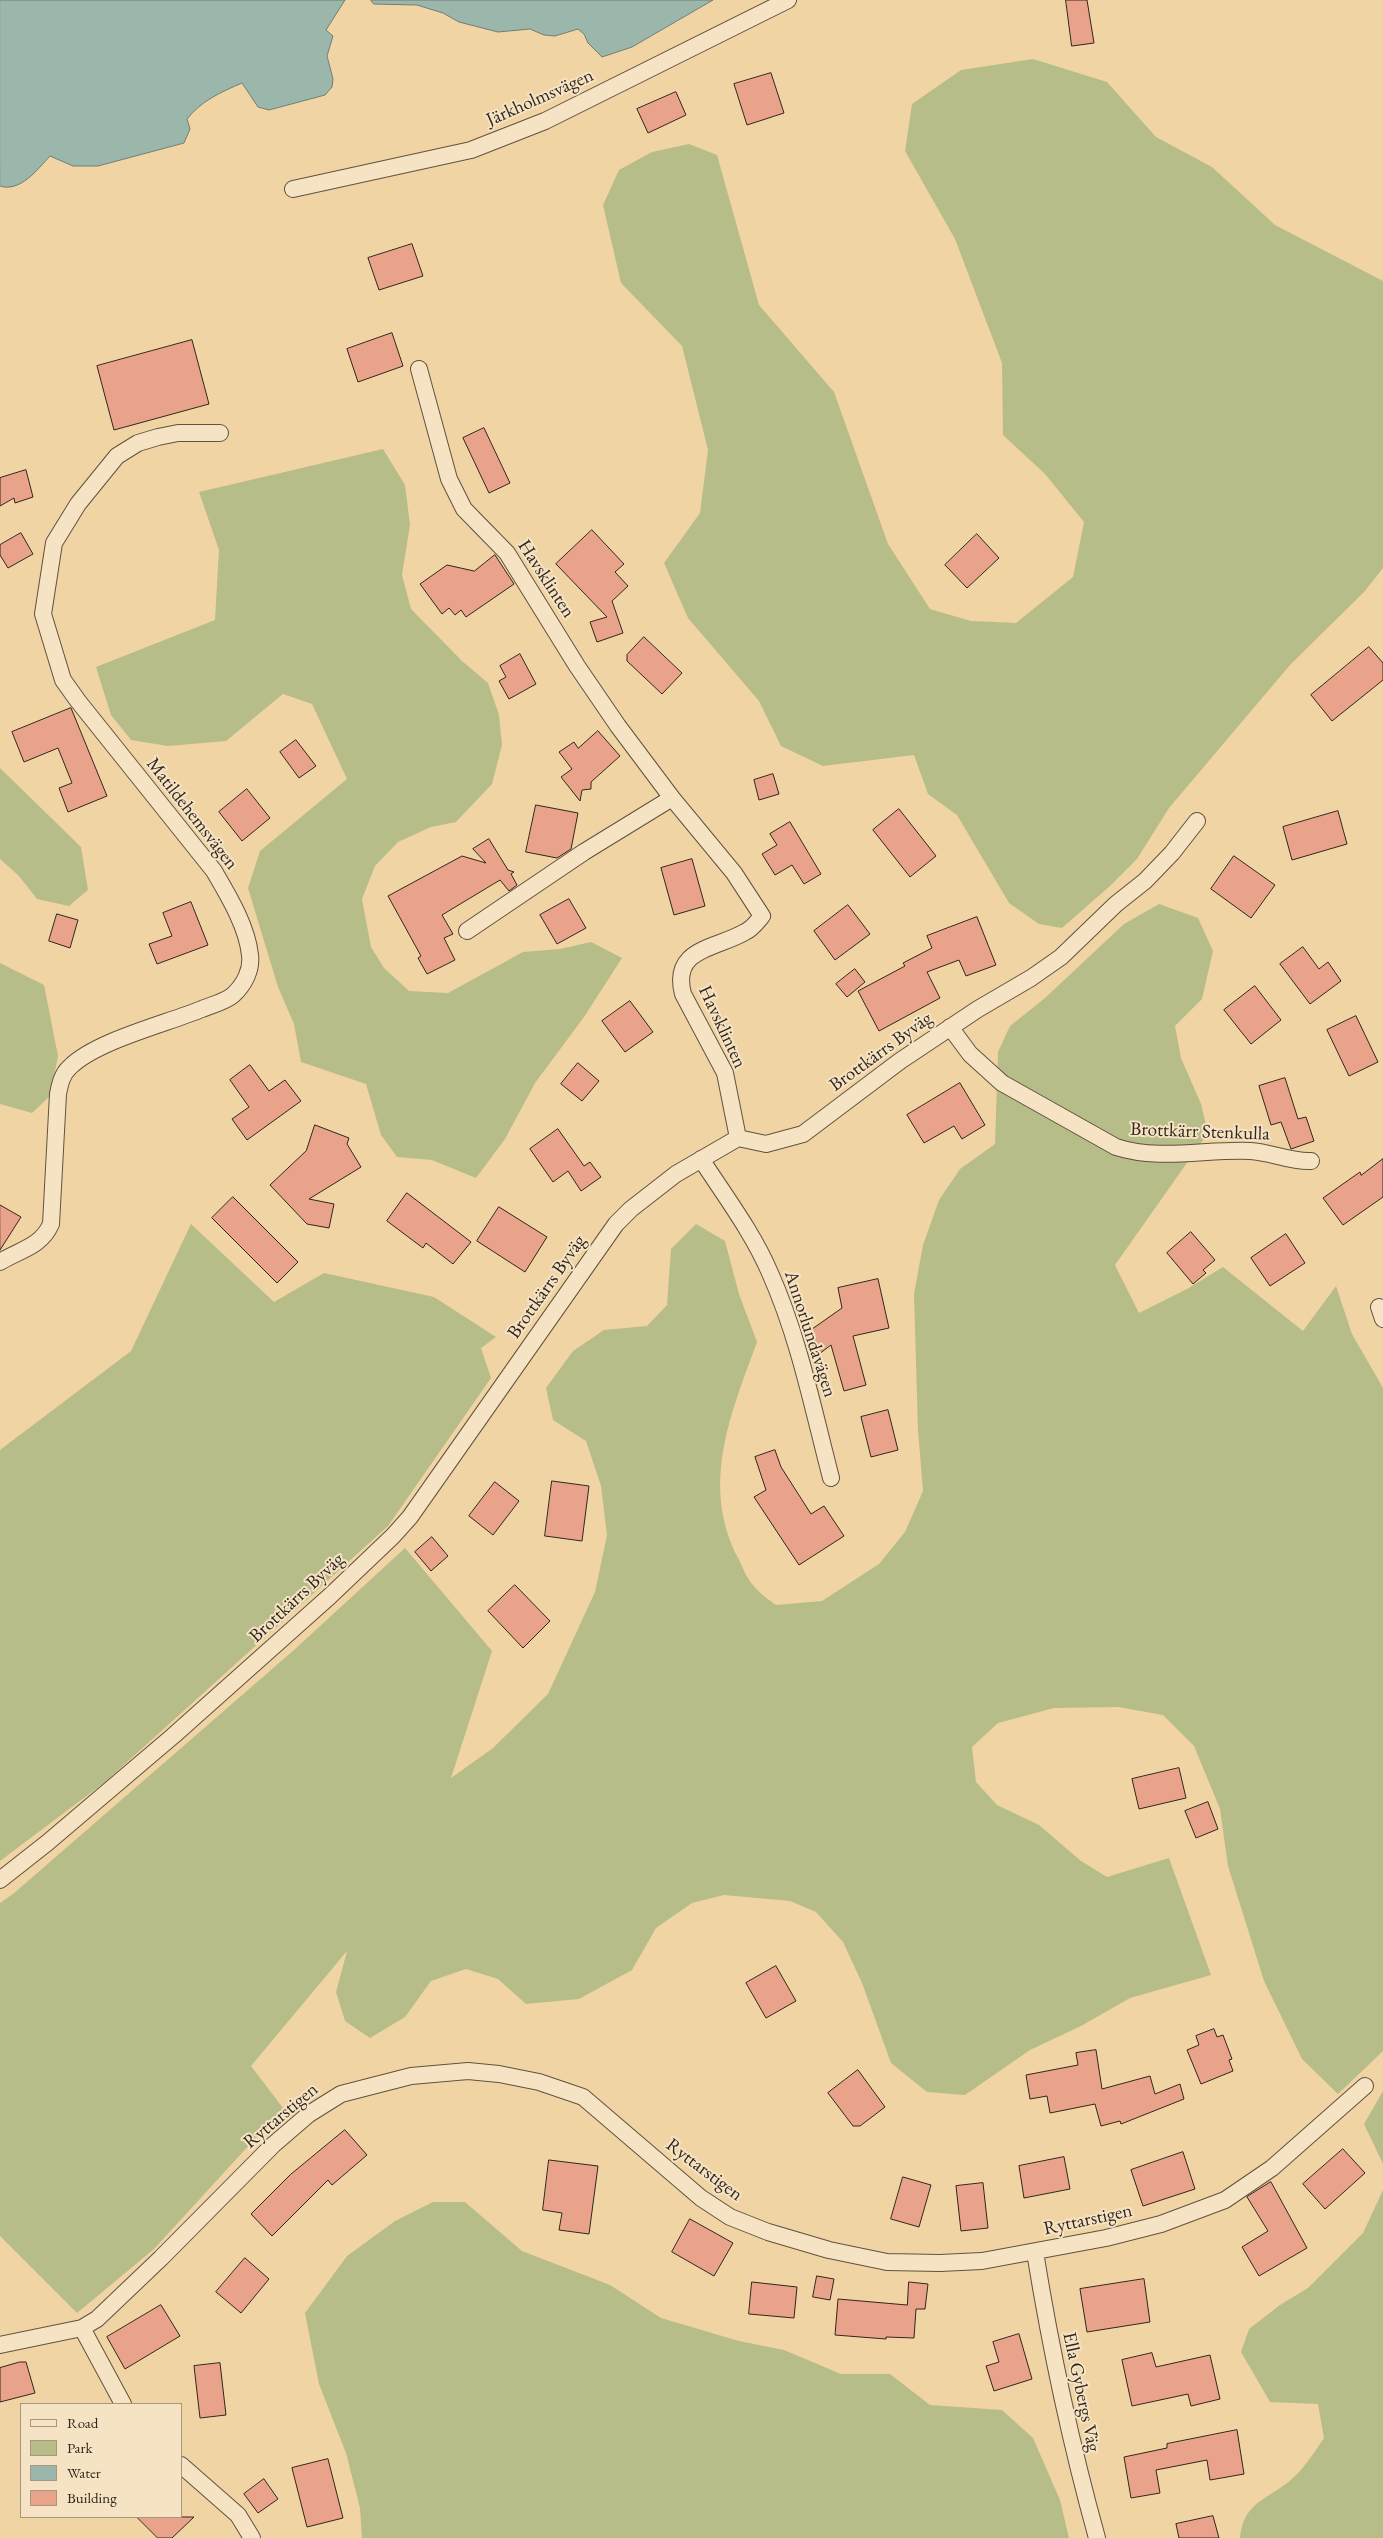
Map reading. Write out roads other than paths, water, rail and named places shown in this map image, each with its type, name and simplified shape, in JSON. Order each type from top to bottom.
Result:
[{"type":"street","name":"Järkholmsvägen","points":[[293,189],[471,150],[545,120],[788,0]]},
{"type":"street","name":"Havsklinten","points":[[419,369],[449,480],[464,509],[508,553],[577,666],[672,798],[734,873],[762,916],[746,932],[705,948],[687,959],[680,981],[683,994],[725,1073],[738,1138]]},
{"type":"street","name":"Matildehemsvägen","points":[[0,1262],[37,1243],[46,1235],[51,1224],[58,1094],[60,1080],[69,1068],[83,1056],[103,1046],[232,996],[242,984],[250,969],[250,954],[246,938],[222,884],[214,871],[78,702],[63,680],[43,614],[54,542],[78,504],[118,456],[138,443],[158,437],[178,434],[220,433]]},
{"type":"street","points":[[467,931],[584,852],[672,798]]},
{"type":"street","name":"Brottkärrs Byväg","points":[[0,1880],[47,1843],[188,1722],[330,1596],[393,1536],[410,1517],[616,1224],[631,1209],[676,1174],[738,1138],[766,1144],[803,1134],[824,1120],[862,1087],[950,1027],[1031,978],[1061,957],[1116,904],[1145,881],[1172,853],[1197,821]]},
{"type":"street","name":"Brottkärr Stenkulla","points":[[950,1027],[970,1054],[1002,1083],[1116,1147],[1134,1153],[1231,1150],[1266,1152],[1311,1161]]},
{"type":"street","name":"Annorlundavägen","points":[[701,1159],[752,1238],[773,1280],[796,1346],[831,1478]]},
{"type":"street","name":"Ryttarstigen","points":[[0,2345],[82,2328],[114,2304],[273,2145],[309,2114],[341,2094],[376,2084],[441,2072],[468,2071],[499,2074],[539,2082],[583,2097],[702,2198],[730,2216],[768,2232],[829,2250],[887,2262],[963,2263],[1035,2252],[1106,2238],[1152,2226],[1225,2200],[1272,2168],[1365,2086]]},
{"type":"street","name":"Ella Gybergs Väg","points":[[1035,2252],[1049,2343],[1070,2441],[1097,2538]]},
{"type":"street","points":[[82,2328],[122,2403]]},
{"type":"street","points":[[182,2466],[238,2515],[252,2538]]},
{"type":"water","points":[[0,0],[345,0],[326,30],[333,36],[327,56],[333,79],[332,87],[325,95],[269,110],[258,107],[242,83],[212,98],[187,119],[190,129],[184,143],[98,166],[73,166],[50,156],[28,178],[15,186],[7,187],[0,186]]},
{"type":"water","points":[[371,0],[713,0],[632,47],[602,57],[588,43],[584,34],[578,29],[555,36],[544,35],[530,29],[498,32],[459,22],[443,13],[417,5],[374,4]]}]
